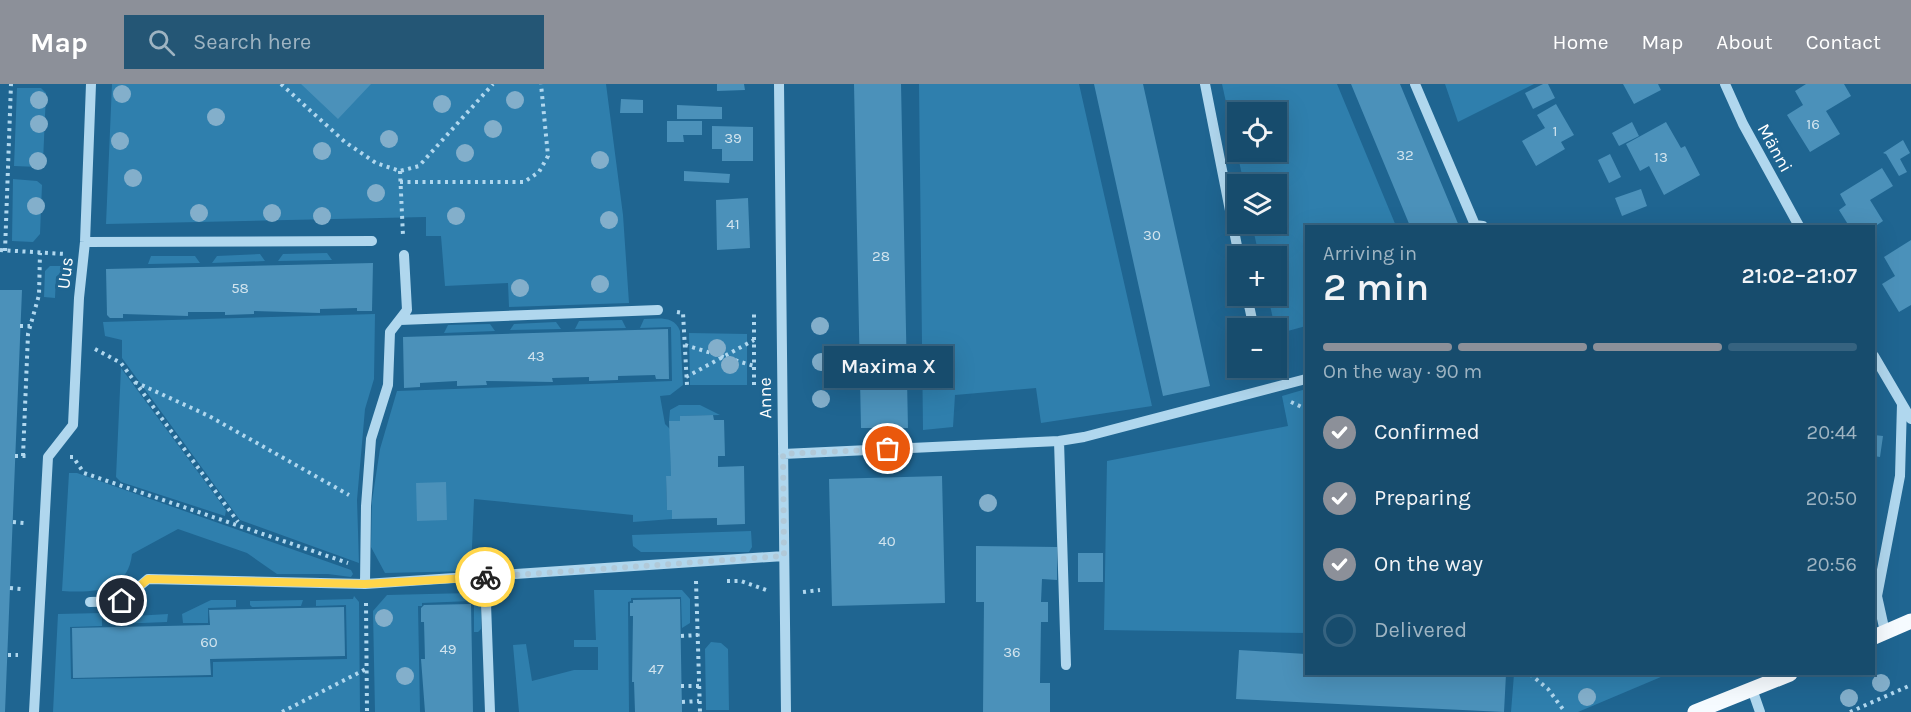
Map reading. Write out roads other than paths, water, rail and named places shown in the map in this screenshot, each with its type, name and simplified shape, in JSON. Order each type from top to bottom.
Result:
[{"type":"main road","points":[[1879,635],[1911,621]]},
{"type":"main road","points":[[1695,712],[1787,675]]},
{"type":"street","name":"Uus","points":[[34,712],[48,457],[73,425],[76,338],[85,242],[91,84]]},
{"type":"street","name":"Anne","points":[[779,84],[786,712]]},
{"type":"street","points":[[1205,84],[1237,246]]},
{"type":"street","points":[[1415,84],[1479,225]]},
{"type":"street","name":"Männi","points":[[1725,84],[1743,124],[1798,225]]},
{"type":"street","points":[[85,242],[372,241]]},
{"type":"street","points":[[365,584],[366,506],[371,439],[388,385],[390,332],[407,310],[404,255]]},
{"type":"street","points":[[400,320],[658,310]]},
{"type":"street","points":[[1875,358],[1911,418]]},
{"type":"street","points":[[783,454],[1059,441],[1084,437],[1305,379]]},
{"type":"street","points":[[1879,635],[1877,564],[1900,476],[1902,404]]},
{"type":"street","points":[[1059,441],[1066,665]]},
{"type":"street","points":[[1900,476],[1911,468]]},
{"type":"street","points":[[90,602],[122,601],[148,579],[365,584],[784,556]]},
{"type":"street","points":[[485,577],[490,712]]},
{"type":"street","points":[[1752,689],[1760,712]]},
{"type":"place","name":"Maxima X","points":[[888,449]]}]
